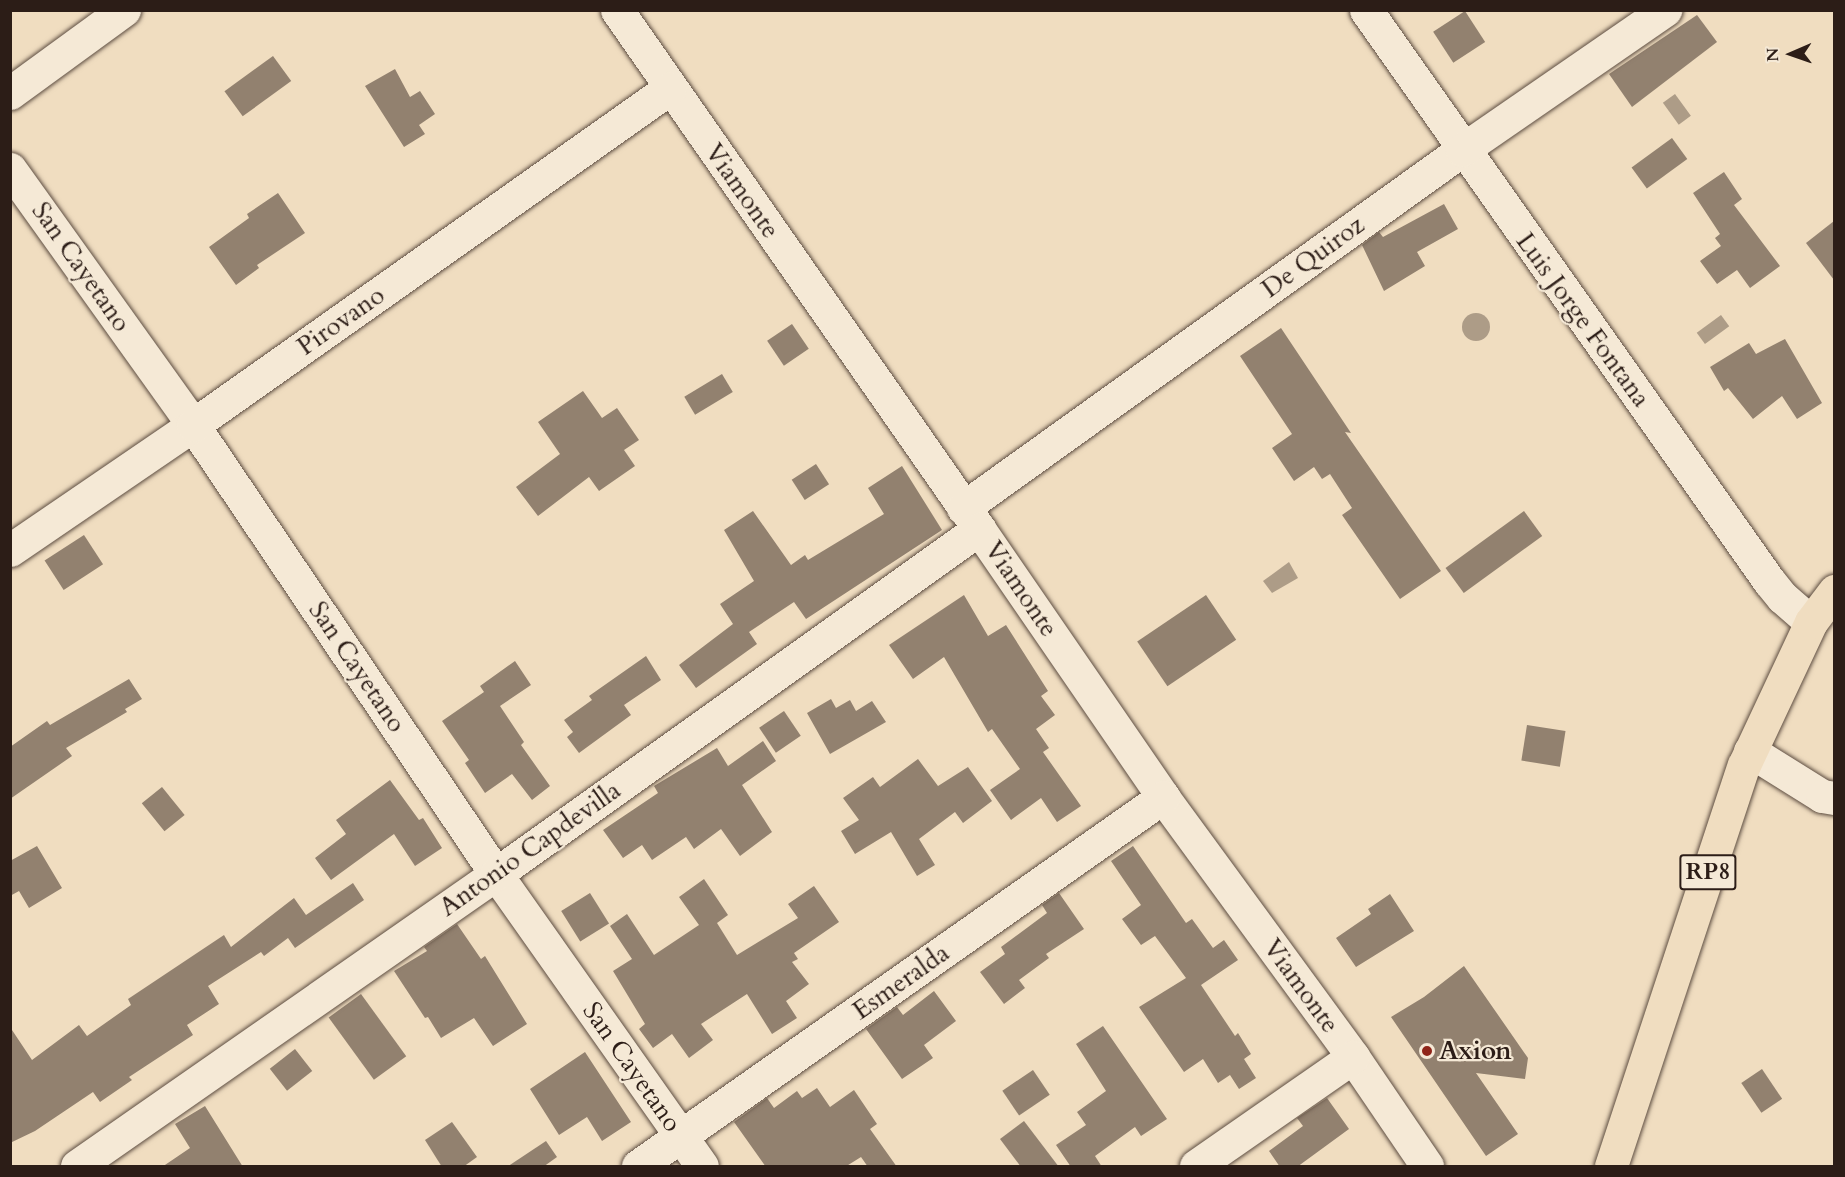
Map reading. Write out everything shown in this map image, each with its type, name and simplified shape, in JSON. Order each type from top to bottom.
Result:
[{"type":"main road","name":"RP8","points":[[1611,1167],[1750,751],[1811,622],[1834,591]]},
{"type":"street","points":[[10,93],[124,10]]},
{"type":"street","name":"Viamonte","points":[[617,10],[971,518],[1162,797],[1353,1056],[1427,1167]]},
{"type":"street","name":"Luis Jorge Fontana","points":[[1366,10],[1462,150],[1769,581],[1782,597],[1811,622]]},
{"type":"street","name":"De Quiroz","points":[[971,518],[1462,150],[1665,10]]},
{"type":"street","name":"Pirovano","points":[[10,550],[194,425],[670,88]]},
{"type":"street","name":"San Cayetano","points":[[10,169],[194,425],[496,873],[702,1167]]},
{"type":"street","name":"Antonio Capdevilla","points":[[77,1167],[496,873],[971,518]]},
{"type":"street","points":[[1750,751],[1822,796],[1834,798]]},
{"type":"street","name":"Esmeralda","points":[[638,1167],[1162,797]]},
{"type":"street","points":[[1196,1167],[1353,1056]]},
{"type":"shaded area","points":[[1675,94],[1691,116],[1679,125],[1663,103]]},
{"type":"shaded area","points":[[1476,313],[1486,317],[1490,327],[1486,337],[1476,341],[1466,337],[1462,327],[1466,317]]},
{"type":"shaded area","points":[[1721,315],[1729,326],[1705,344],[1697,333]]},
{"type":"shaded area","points":[[1289,562],[1298,578],[1272,593],[1263,581]]},
{"type":"building","points":[[1465,11],[1485,42],[1453,63],[1433,32]]},
{"type":"building","points":[[1697,15],[1717,42],[1632,107],[1609,74]]},
{"type":"building","points":[[273,56],[291,81],[243,116],[224,91]]},
{"type":"building","points":[[395,69],[410,97],[420,91],[435,114],[419,125],[425,134],[404,147],[365,86]]},
{"type":"building","points":[[1672,138],[1687,159],[1647,188],[1632,167]]},
{"type":"building","points":[[1724,172],[1742,199],[1734,205],[1780,266],[1750,288],[1737,270],[1717,284],[1700,261],[1721,246],[1715,238],[1720,234],[1693,193]]},
{"type":"building","points":[[278,193],[305,233],[257,265],[259,268],[236,285],[209,247],[249,218],[247,214]]},
{"type":"building","points":[[1444,204],[1458,229],[1417,252],[1425,266],[1384,291],[1362,245],[1379,232],[1383,237]]},
{"type":"building","points":[[1834,221],[1834,280],[1806,243]]},
{"type":"building","points":[[792,324],[809,349],[784,366],[767,341]]},
{"type":"building","points":[[1281,328],[1351,433],[1345,432],[1441,571],[1400,599],[1342,515],[1352,508],[1330,474],[1322,479],[1314,467],[1294,481],[1272,448],[1292,434],[1240,356]]},
{"type":"building","points":[[1785,339],[1822,403],[1797,419],[1782,396],[1753,419],[1728,388],[1724,391],[1710,367],[1749,343],[1756,354]]},
{"type":"building","points":[[722,374],[733,392],[695,415],[684,397]]},
{"type":"building","points":[[583,391],[602,418],[617,408],[639,440],[624,450],[635,466],[599,491],[589,477],[538,516],[516,487],[560,454],[538,422]]},
{"type":"building","points":[[816,464],[829,484],[805,500],[792,480]]},
{"type":"building","points":[[902,466],[942,530],[806,619],[794,602],[749,632],[757,644],[696,688],[679,665],[733,624],[720,604],[754,581],[724,530],[753,511],[791,565],[805,555],[808,560],[884,514],[868,488]]},
{"type":"building","points":[[1524,511],[1542,536],[1464,593],[1446,568]]},
{"type":"building","points":[[84,535],[103,564],[64,590],[45,561]]},
{"type":"building","points":[[964,595],[988,636],[1006,625],[1048,691],[1041,696],[1055,715],[1036,729],[1049,748],[1043,752],[1081,806],[1057,822],[1041,798],[1011,820],[990,790],[1020,769],[992,729],[988,732],[944,657],[913,679],[889,645]]},
{"type":"building","points":[[1206,595],[1236,640],[1167,686],[1137,641]]},
{"type":"building","points":[[646,656],[661,680],[624,705],[631,715],[579,753],[567,737],[573,732],[564,720],[592,700],[589,696]]},
{"type":"building","points":[[515,661],[531,685],[500,706],[524,742],[521,745],[550,786],[532,800],[512,774],[485,793],[465,763],[469,760],[442,721],[484,692],[480,686]]},
{"type":"building","points":[[129,679],[142,699],[125,709],[127,712],[66,748],[72,756],[10,799],[10,747],[47,721],[50,725]]},
{"type":"building","points":[[831,699],[836,708],[850,700],[856,711],[872,701],[886,722],[830,754],[807,713]]},
{"type":"building","points":[[784,711],[801,736],[776,753],[759,728]]},
{"type":"building","points":[[1527,725],[1566,731],[1560,767],[1521,761]]},
{"type":"building","points":[[763,741],[776,761],[742,785],[772,832],[740,856],[721,829],[694,849],[686,837],[652,860],[642,845],[623,858],[603,830],[658,793],[654,786],[717,748],[728,766]]},
{"type":"building","points":[[918,759],[938,786],[968,767],[992,801],[963,823],[955,812],[919,839],[935,865],[917,876],[891,832],[855,854],[841,831],[859,820],[843,798],[873,777],[880,787]]},
{"type":"building","points":[[390,780],[419,820],[423,818],[442,848],[415,866],[394,834],[331,880],[315,858],[346,834],[336,820]]},
{"type":"building","points":[[162,787],[185,815],[164,831],[142,803]]},
{"type":"building","points":[[37,846],[62,888],[29,908],[19,891],[10,896],[10,861]]},
{"type":"building","points":[[1133,846],[1186,923],[1192,919],[1213,948],[1224,940],[1238,960],[1201,985],[1235,1036],[1238,1033],[1251,1054],[1244,1059],[1256,1078],[1239,1089],[1230,1075],[1218,1083],[1203,1059],[1184,1072],[1139,1007],[1186,978],[1155,936],[1141,945],[1122,919],[1141,905],[1111,861]]},
{"type":"building","points":[[704,879],[728,915],[717,923],[737,955],[798,918],[788,904],[814,886],[839,922],[794,953],[798,959],[792,962],[809,984],[786,1001],[797,1018],[772,1034],[747,994],[701,1024],[713,1040],[689,1058],[672,1034],[653,1048],[639,1029],[645,1024],[613,971],[632,959],[610,926],[627,914],[654,955],[699,925],[679,897]]},
{"type":"building","points":[[353,883],[364,900],[295,948],[288,938],[264,956],[261,952],[208,986],[219,1004],[187,1025],[193,1035],[129,1077],[132,1080],[100,1102],[93,1092],[35,1131],[10,1143],[10,1027],[32,1060],[79,1025],[87,1036],[131,1005],[128,999],[224,935],[231,947],[294,898],[306,915]]},
{"type":"building","points":[[590,893],[609,924],[580,942],[561,911]]},
{"type":"building","points":[[1059,893],[1084,929],[1046,954],[1049,958],[1019,980],[1025,988],[1004,1004],[980,972],[1005,954],[1001,947],[1047,913],[1042,905]]},
{"type":"building","points":[[1390,894],[1414,931],[1356,967],[1336,938],[1371,914],[1368,909]]},
{"type":"building","points":[[457,924],[481,959],[485,956],[527,1024],[493,1046],[474,1018],[441,1038],[394,971],[427,951],[424,947]]},
{"type":"building","points":[[1464,966],[1528,1058],[1525,1079],[1476,1073],[1518,1134],[1486,1156],[1391,1017],[1424,997]]},
{"type":"building","points":[[934,991],[956,1021],[924,1045],[933,1058],[902,1079],[866,1029],[897,1007],[903,1015]]},
{"type":"building","points":[[361,994],[406,1056],[374,1080],[329,1018]]},
{"type":"building","points":[[1103,1026],[1167,1119],[1141,1136],[1135,1127],[1095,1156],[1102,1167],[1071,1167],[1056,1145],[1086,1125],[1077,1112],[1106,1091],[1076,1044]]},
{"type":"building","points":[[295,1049],[312,1071],[287,1091],[270,1069]]},
{"type":"building","points":[[585,1052],[631,1122],[602,1141],[587,1117],[559,1135],[530,1089]]},
{"type":"building","points":[[1762,1069],[1782,1099],[1761,1113],[1741,1083]]},
{"type":"building","points":[[1033,1070],[1050,1095],[1019,1116],[1002,1091]]},
{"type":"building","points":[[817,1088],[830,1107],[854,1090],[877,1124],[870,1129],[897,1167],[868,1167],[861,1157],[845,1167],[766,1167],[734,1122],[767,1098],[774,1108],[797,1091],[802,1098]]},
{"type":"building","points":[[1327,1098],[1349,1129],[1297,1167],[1280,1167],[1269,1151],[1303,1126],[1297,1118]]},
{"type":"building","points":[[205,1106],[243,1167],[162,1167],[190,1148],[175,1124]]},
{"type":"building","points":[[1024,1121],[1059,1167],[1021,1167],[1000,1139]]},
{"type":"building","points":[[452,1122],[477,1157],[463,1167],[442,1167],[425,1140]]},
{"type":"building","points":[[546,1141],[557,1157],[543,1167],[507,1167]]},
{"type":"place","name":"Axion","points":[[1427,1051]]}]
